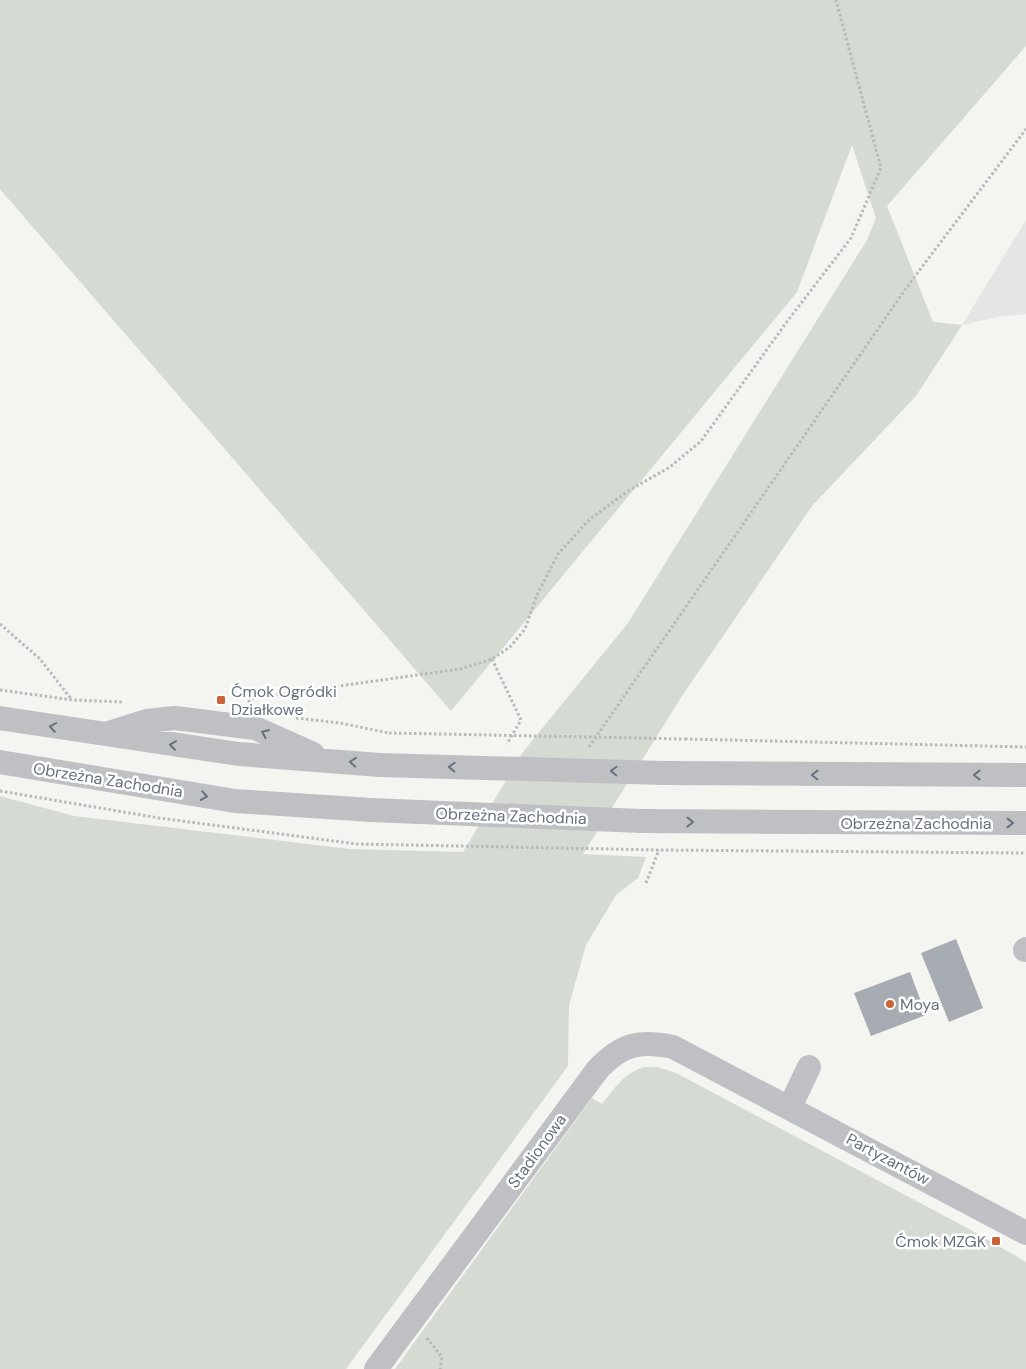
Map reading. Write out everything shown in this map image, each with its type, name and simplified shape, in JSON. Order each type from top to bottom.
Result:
[{"type":"street","points":[[0,718],[102,735],[239,754],[380,764],[663,773],[1026,775]]},
{"type":"street","name":"Obrzeżna Zachodnia","points":[[0,762],[235,801],[370,810],[641,821],[1026,823]]},
{"type":"street","name":"Stadionowa","points":[[376,1369],[598,1069],[612,1054],[634,1044],[653,1043],[673,1047],[749,1086]]},
{"type":"street","points":[[790,1107],[809,1067]]},
{"type":"street","name":"Partyzantów","points":[[749,1086],[1026,1233]]},
{"type":"path","points":[[240,707],[254,698],[460,669],[492,659],[510,648],[525,629],[537,595],[558,554],[589,520],[628,491],[670,467],[701,441],[789,319],[851,238],[881,168],[836,0]]},
{"type":"path","points":[[584,755],[907,288],[1026,129]]},
{"type":"path","points":[[0,624],[40,659],[73,700],[0,690]]},
{"type":"path","points":[[492,659],[522,720],[506,745]]},
{"type":"path","points":[[287,717],[340,723],[389,733],[1026,747]]},
{"type":"path","points":[[0,791],[114,811],[357,844],[659,850],[1026,852]]},
{"type":"path","points":[[646,882],[659,850]]},
{"type":"path","points":[[412,1320],[442,1357],[440,1369]]},
{"type":"shaded area","points":[[0,0],[1026,0],[1026,46],[887,206],[933,322],[962,325],[916,396],[812,506],[684,693],[583,854],[646,857],[638,878],[616,895],[586,945],[569,1005],[568,1066],[346,1369],[0,1369],[0,796],[74,816],[349,849],[463,852],[523,752],[628,623],[867,240],[876,218],[852,145],[797,292],[451,711],[0,189]]},
{"type":"shaded area","points":[[1026,220],[1026,314],[1002,316],[962,325]]},
{"type":"shaded area","points":[[644,1067],[658,1067],[676,1073],[969,1229],[1026,1262],[1026,1369],[395,1369],[592,1098],[602,1104],[625,1077]]},
{"type":"building","points":[[956,939],[983,1008],[949,1022],[921,953]]},
{"type":"building","name":"Moya","points":[[910,972],[926,1015],[871,1036],[854,993]]},
{"type":"place","name":"Ćmok Ogródki Działkowe","points":[[221,700]]},
{"type":"place","name":"Moya","points":[[890,1004]]},
{"type":"place","name":"Ćmok MZGK","points":[[996,1241]]}]
